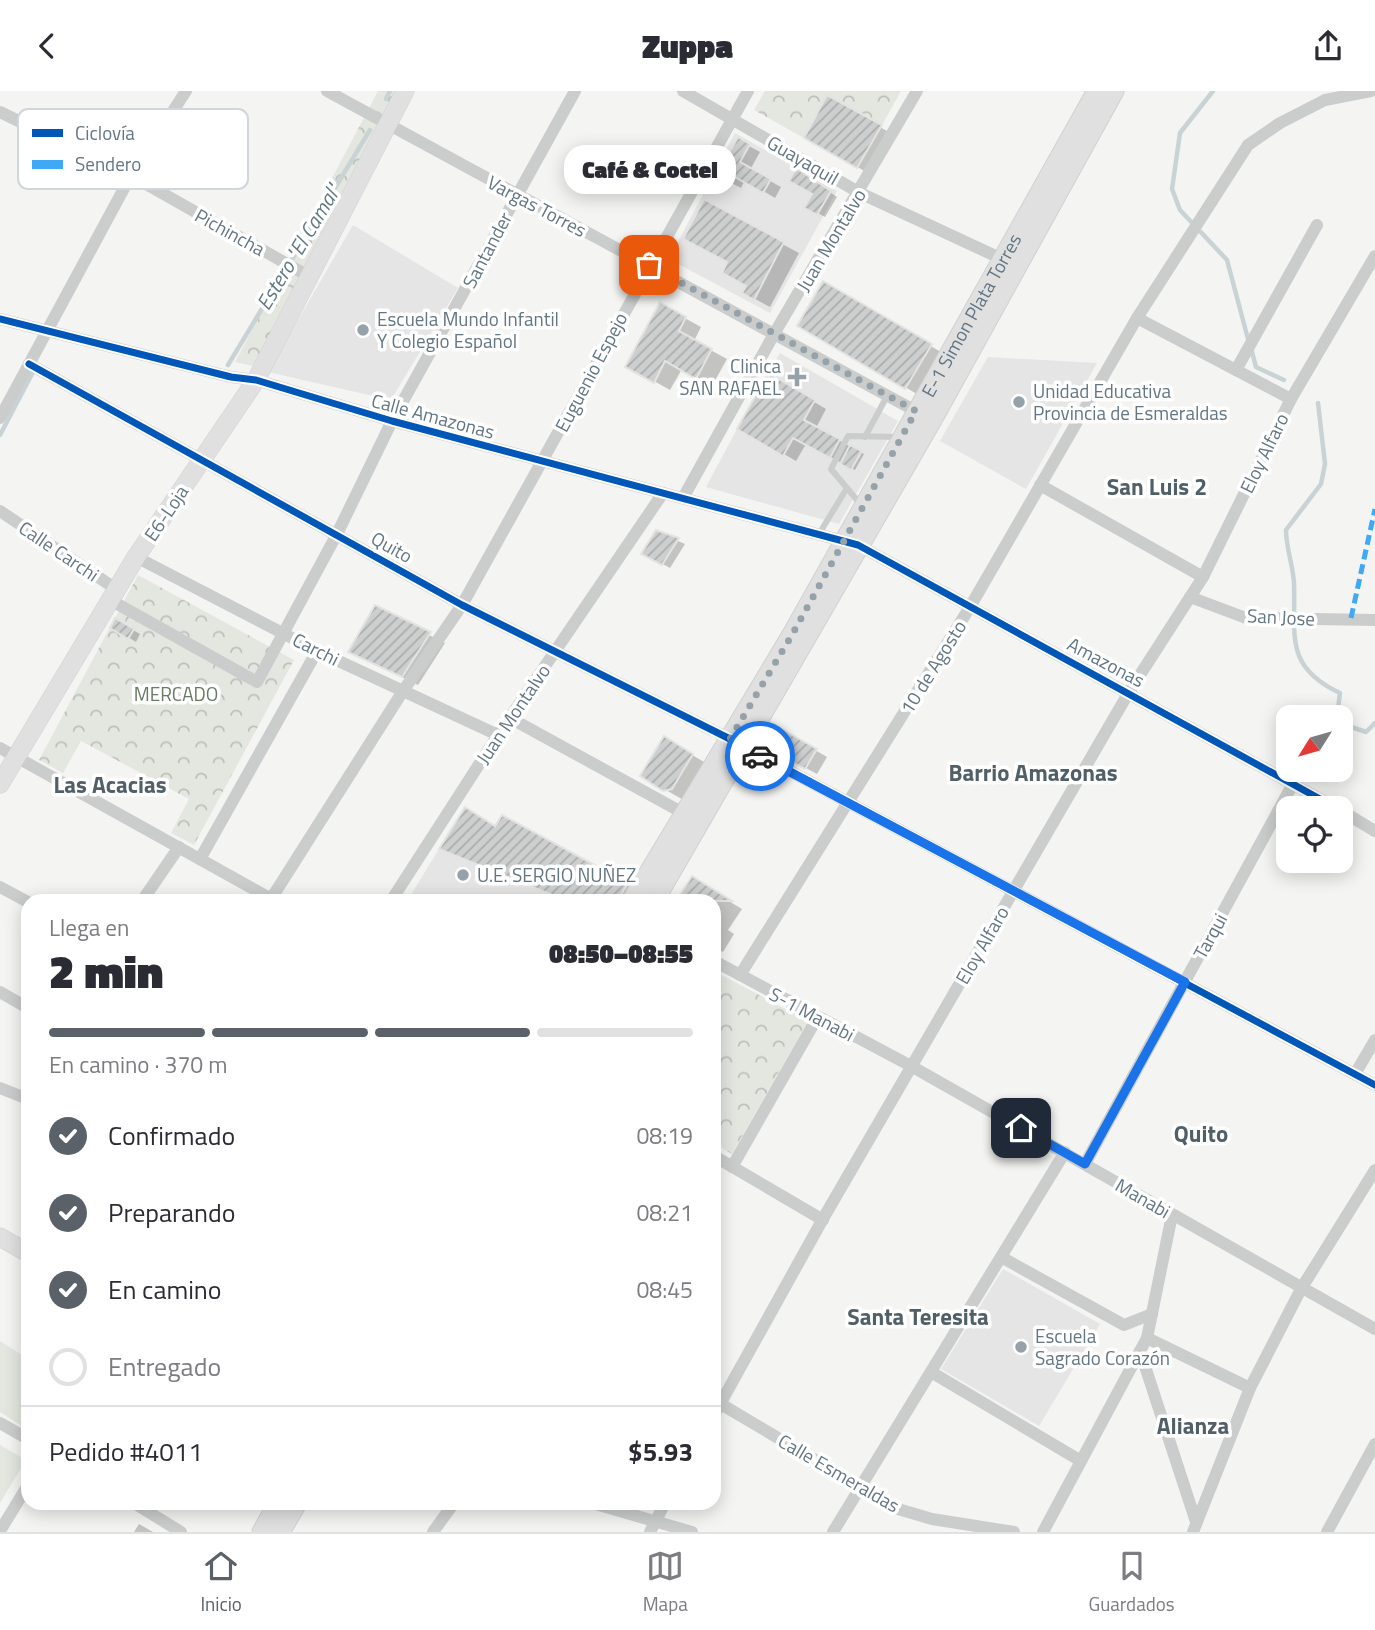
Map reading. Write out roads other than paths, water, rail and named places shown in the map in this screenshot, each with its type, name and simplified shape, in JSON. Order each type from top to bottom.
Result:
[{"type":"highway","name":"E-1 Simon Plata Torres","points":[[851,543],[863,507],[902,437],[924,416],[1002,259],[1097,91]]},
{"type":"highway","points":[[658,894],[737,743],[1114,91]]},
{"type":"highway","points":[[636,894],[685,814],[737,743]]},
{"type":"highway","points":[[262,1532],[274,1510]]},
{"type":"highway","points":[[280,1532],[293,1510]]},
{"type":"main road","name":"E6-Loja","points":[[0,784],[116,596],[136,557],[256,380],[405,91]]},
{"type":"main road","points":[[0,1237],[21,1249]]},
{"type":"street","points":[[175,109],[186,91]]},
{"type":"street","name":"Vargas Torres","points":[[327,91],[924,416]]},
{"type":"street","name":"Santander","points":[[282,632],[337,534],[392,421],[575,91]]},
{"type":"street","name":"Guayaquil","points":[[683,91],[860,193],[1002,259]]},
{"type":"street","name":"Euguenio Espejo","points":[[277,894],[403,691],[462,605],[748,91]]},
{"type":"street","name":"Juan Montalvo","points":[[683,498],[774,334],[860,193],[918,91]]},
{"type":"street","name":"10 de Agosto","points":[[740,975],[970,607],[1137,318],[1248,145],[1325,100],[1371,91]]},
{"type":"street","name":"Pichincha","points":[[0,112],[18,121]]},
{"type":"street","points":[[0,418],[125,189]]},
{"type":"street","name":"Pichincha","points":[[155,189],[310,277]]},
{"type":"street","points":[[1236,370],[1317,225]]},
{"type":"street","name":"Eloy Alfaro","points":[[721,1397],[1129,692],[1203,577],[1291,399],[1375,256]]},
{"type":"street","points":[[1137,318],[1291,399]]},
{"type":"street","name":"Calle Amazonas","points":[[0,319],[231,377],[256,380],[392,421],[851,543]]},
{"type":"street","name":"Quito","points":[[29,364],[462,605],[737,743],[1375,1084]]},
{"type":"street","points":[[1040,485],[1203,577]]},
{"type":"street","name":"Juan Montalvo","points":[[396,894],[498,735],[663,493]]},
{"type":"street","name":"Calle Carchi","points":[[0,511],[116,596],[257,682],[282,632]]},
{"type":"street","name":"Amazonas","points":[[851,543],[1276,772]]},
{"type":"street","name":"Carchi","points":[[136,557],[317,651],[498,735]]},
{"type":"street","name":"San Jose","points":[[1190,597],[1246,618],[1375,620]]},
{"type":"street","points":[[200,859],[317,651]]},
{"type":"street","points":[[510,718],[685,814]]},
{"type":"street","points":[[0,748],[262,894]]},
{"type":"street","name":"Amazonas","points":[[1294,782],[1317,796]]},
{"type":"street","name":"Tarqui","points":[[1085,1164],[1294,782]]},
{"type":"street","name":"Amazonas","points":[[1353,818],[1375,831]]},
{"type":"street","points":[[147,894],[179,847]]},
{"type":"street","points":[[0,887],[21,898]]},
{"type":"street","name":"S-1 Manabi","points":[[721,965],[911,1066]]},
{"type":"street","points":[[0,992],[21,1004]]},
{"type":"street","points":[[732,1167],[817,1018]]},
{"type":"street","points":[[1355,1074],[1375,1040]]},
{"type":"street","name":"Manabi","points":[[911,1066],[1375,1329]]},
{"type":"street","points":[[0,1088],[21,1096]]},
{"type":"street","points":[[833,1532],[1065,1152]]},
{"type":"street","points":[[721,1160],[822,1220]]},
{"type":"street","points":[[1195,1527],[1250,1388],[1301,1289],[1375,1170]]},
{"type":"street","points":[[1043,1532],[1147,1338],[1172,1215]]},
{"type":"street","points":[[1001,1257],[1124,1325],[1152,1314]]},
{"type":"street","points":[[1147,1338],[1250,1388]]},
{"type":"street","points":[[1140,1352],[1195,1527]]},
{"type":"street","points":[[931,1371],[1081,1461]]},
{"type":"street","name":"Calle Esmeraldas","points":[[721,1409],[898,1509],[932,1518],[1014,1532]]},
{"type":"street","points":[[0,1423],[21,1435]]},
{"type":"street","points":[[1327,1532],[1375,1444]]},
{"type":"street","points":[[0,1531],[21,1496]]},
{"type":"street","points":[[145,1510],[181,1532]]},
{"type":"street","points":[[433,1532],[449,1510]]},
{"type":"street","points":[[620,1510],[692,1532]]},
{"type":"street","points":[[650,1532],[661,1510]]},
{"type":"lane","points":[[865,437],[887,396]]},
{"type":"lane","points":[[863,507],[831,469],[848,436],[902,437]]},
{"type":"lane","points":[[819,534],[846,488]]},
{"type":"waterway","name":"Estero \"El Camal\"","points":[[386,99],[390,91]]},
{"type":"waterway","points":[[1213,91],[1180,133],[1172,189],[1180,210],[1227,260],[1248,339]]},
{"type":"waterway","name":"Estero \"El Camal\"","points":[[228,365],[370,130]]},
{"type":"waterway","points":[[1251,348],[1256,367],[1284,380]]},
{"type":"waterway","name":"Estero \"El Camal\"","points":[[0,435],[33,372]]},
{"type":"waterway","points":[[1318,403],[1325,464],[1321,484],[1286,530],[1286,537],[1294,583],[1296,647],[1309,672],[1340,693],[1338,705]]},
{"type":"waterway","points":[[1353,728],[1366,732],[1375,723]]},
{"type":"place","name":"Café & Coctel","points":[[649,265]]},
{"type":"place","name":"Escuela Mundo Infantil Y Colegio Español","points":[[363,330]]},
{"type":"place","name":"Clinica SAN RAFAEL","points":[[797,377]]},
{"type":"place","name":"Unidad Educativa Provincia de Esmeraldas","points":[[1019,402]]},
{"type":"place","name":"U.E. SERGIO NUÑEZ","points":[[463,875]]},
{"type":"place","name":"Escuela Sagrado Corazón","points":[[1021,1347]]},
{"type":"district","name":"San Luis 2","points":[[1157,487]]},
{"type":"district","name":"Barrio Amazonas","points":[[1033,773]]},
{"type":"district","name":"Las Acacias","points":[[110,785]]},
{"type":"district","name":"Quito","points":[[1201,1134]]},
{"type":"district","name":"Santa Teresita","points":[[918,1317]]},
{"type":"district","name":"Alianza","points":[[1193,1426]]},
{"type":"park label","name":"MERCADO","points":[[176,694]]}]
